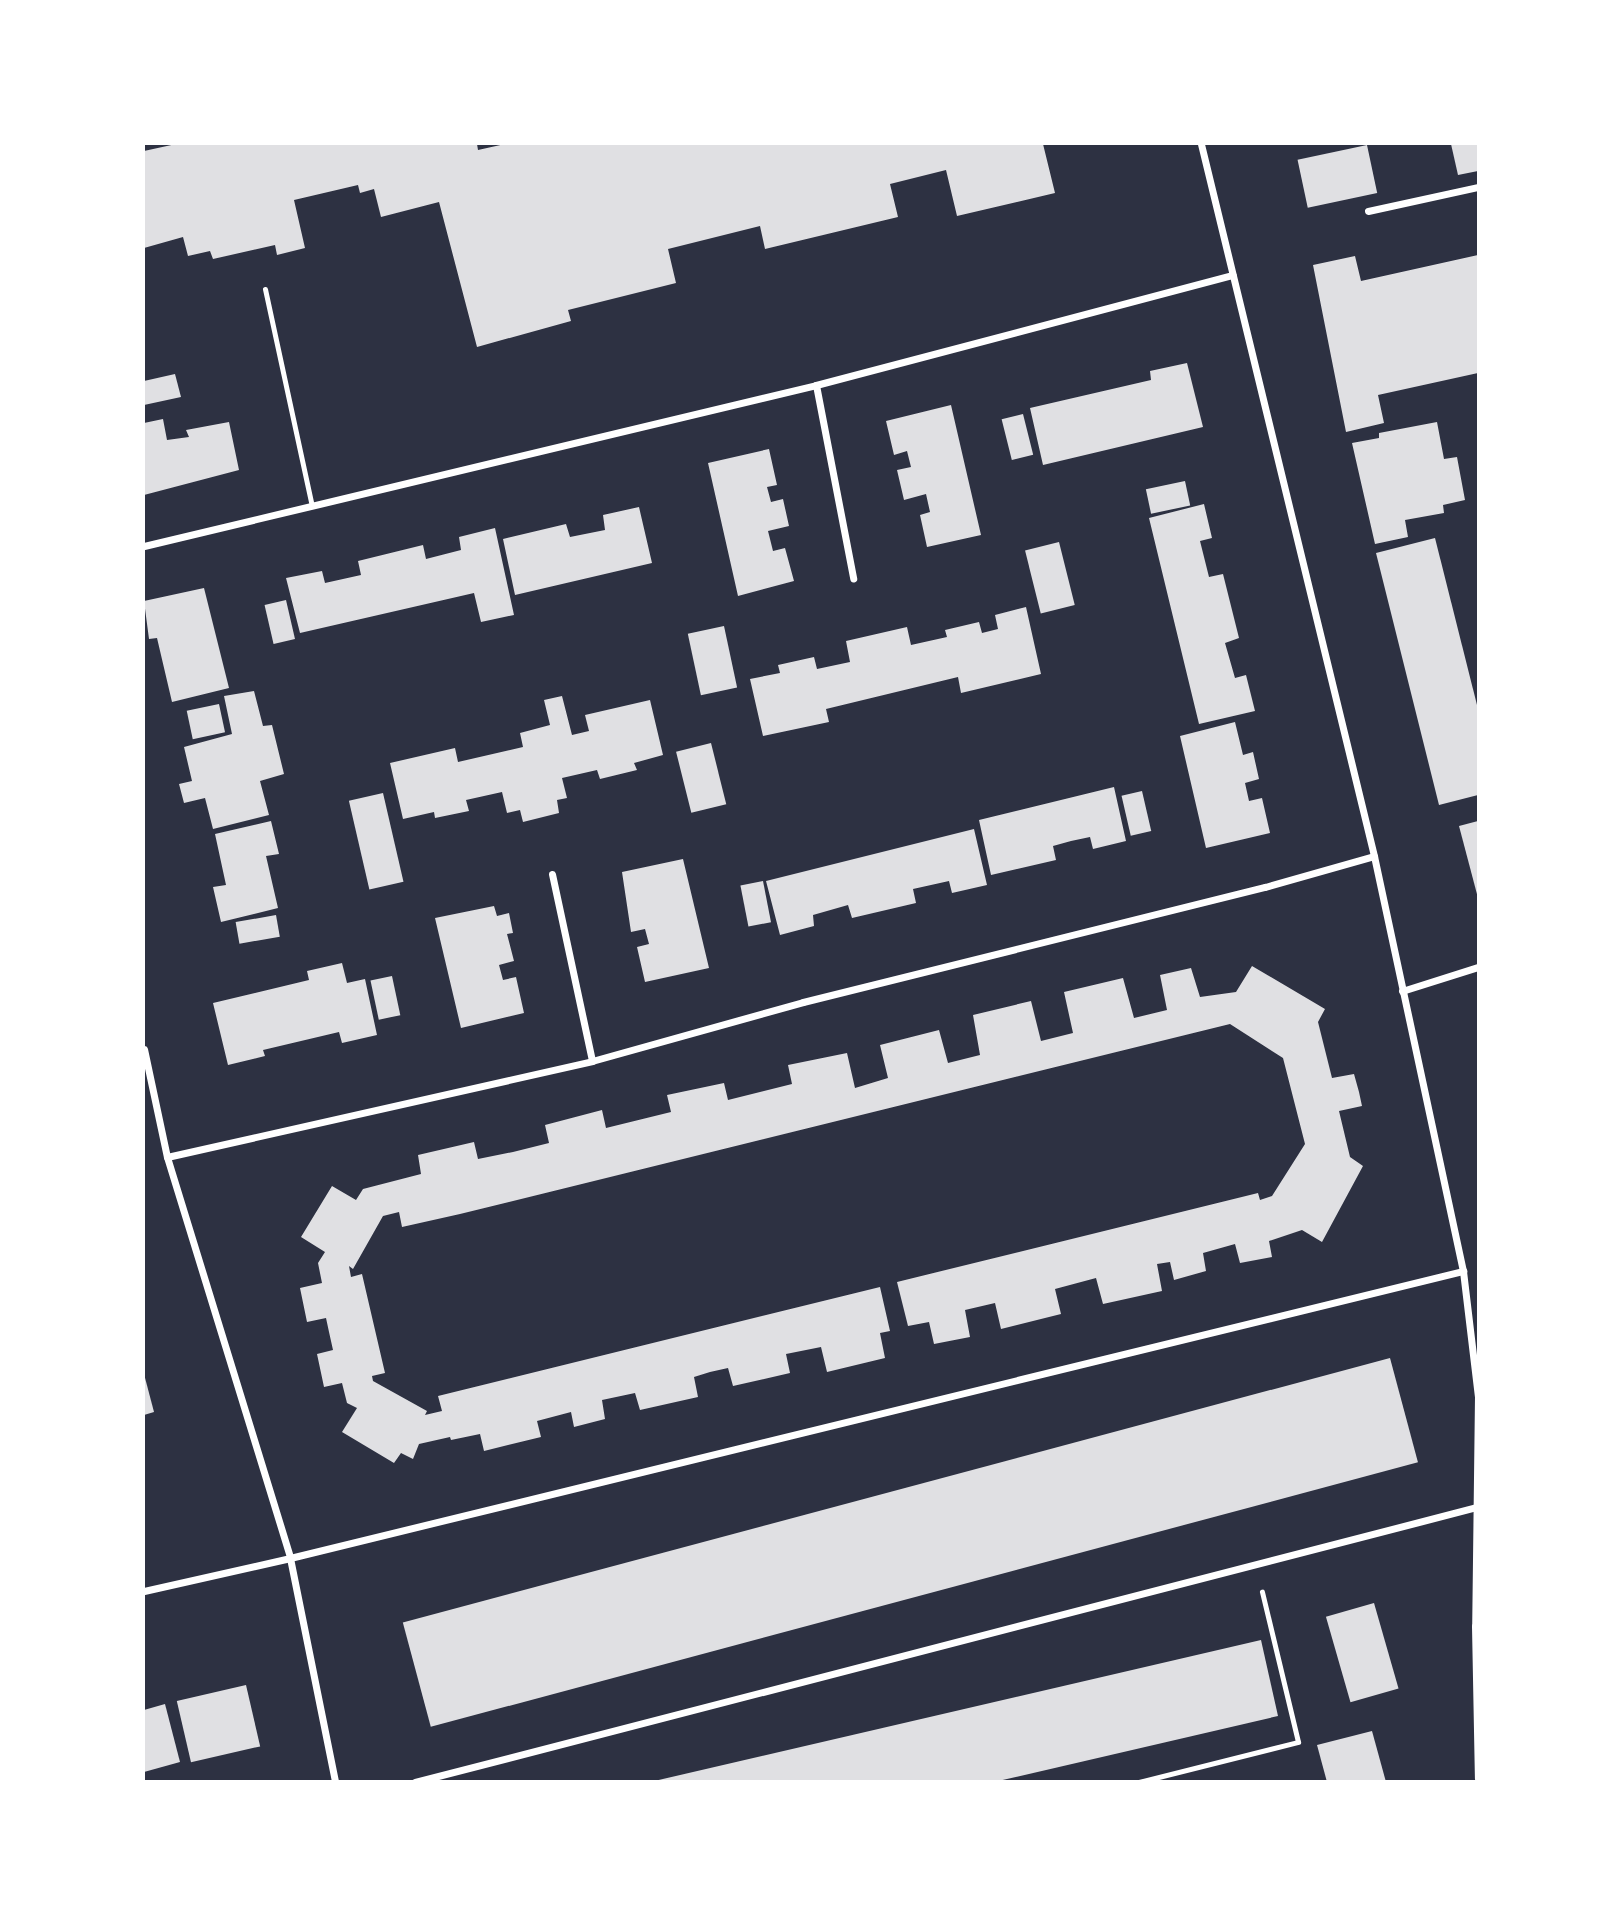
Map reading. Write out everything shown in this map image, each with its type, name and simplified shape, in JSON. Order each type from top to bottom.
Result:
[{"type":"street","points":[[1201,144],[1374,856],[1463,1271],[1478,1396],[1479,1778]]},
{"type":"street","points":[[1368,211],[1479,187]]},
{"type":"street","points":[[144,546],[816,385],[1233,275]]},
{"type":"street","points":[[816,385],[853,578]]},
{"type":"street","points":[[167,1157],[592,1061],[803,1002],[1251,890],[1374,856]]},
{"type":"street","points":[[552,874],[592,1061]]},
{"type":"street","points":[[1402,991],[1479,967]]},
{"type":"street","points":[[144,1049],[167,1157],[290,1558],[335,1782]]},
{"type":"street","points":[[144,1591],[290,1558],[1463,1271]]},
{"type":"street","points":[[415,1782],[1477,1507]]},
{"type":"lane","points":[[265,289],[312,506]]},
{"type":"path","points":[[1139,1782],[1298,1742],[1255,1564]]},
{"type":"building","points":[[176,144],[477,144],[478,150],[505,144],[1043,144],[1055,193],[957,216],[946,170],[890,184],[898,217],[765,249],[760,226],[668,249],[676,283],[568,310],[571,321],[477,347],[439,202],[381,217],[374,189],[360,193],[358,185],[294,200],[305,248],[277,255],[275,245],[213,259],[210,251],[188,256],[183,237],[144,248],[144,151]]},
{"type":"building","points":[[1451,144],[1478,144],[1478,171],[1458,175]]},
{"type":"building","points":[[1367,145],[1377,193],[1308,208],[1298,160]]},
{"type":"building","points":[[1478,255],[1478,373],[1378,395],[1384,423],[1346,432],[1313,265],[1355,256],[1361,281]]},
{"type":"building","points":[[1187,363],[1203,427],[1043,465],[1030,408],[1151,380],[1150,371]]},
{"type":"building","points":[[175,374],[181,397],[144,405],[144,381]]},
{"type":"building","points":[[951,405],[981,535],[927,547],[920,515],[930,512],[926,494],[904,500],[897,470],[911,467],[907,451],[894,455],[886,421]]},
{"type":"building","points":[[1023,414],[1033,455],[1012,460],[1002,419]]},
{"type":"building","points":[[163,419],[167,440],[189,437],[186,430],[229,422],[239,470],[144,495],[144,423]]},
{"type":"building","points":[[1437,422],[1444,459],[1457,457],[1465,500],[1443,505],[1444,513],[1405,520],[1408,537],[1375,544],[1352,443],[1379,438],[1379,433]]},
{"type":"building","points":[[769,449],[777,485],[767,487],[771,502],[783,499],[789,526],[768,531],[773,551],[785,548],[794,581],[738,596],[708,463]]},
{"type":"building","points":[[1185,481],[1190,505],[1151,514],[1146,489]]},
{"type":"building","points":[[1204,504],[1212,538],[1200,541],[1209,577],[1223,574],[1239,638],[1225,643],[1235,678],[1246,675],[1255,711],[1199,724],[1149,518]]},
{"type":"building","points":[[639,507],[652,563],[515,595],[503,539],[566,524],[570,537],[605,530],[603,515]]},
{"type":"building","points":[[495,528],[514,615],[481,622],[474,593],[300,633],[286,578],[322,571],[325,583],[361,575],[358,561],[423,545],[426,559],[461,550],[459,537]]},
{"type":"building","points":[[1435,538],[1478,709],[1478,795],[1439,805],[1376,553]]},
{"type":"building","points":[[1059,542],[1075,605],[1041,614],[1025,550]]},
{"type":"building","points":[[204,588],[229,688],[172,702],[157,638],[149,639],[144,601]]},
{"type":"building","points":[[286,600],[295,639],[274,644],[265,605]]},
{"type":"building","points":[[1026,607],[1041,674],[961,693],[958,677],[826,709],[829,722],[763,736],[750,679],[780,673],[778,665],[814,657],[817,669],[850,662],[846,641],[907,627],[911,645],[947,637],[945,630],[979,622],[982,633],[998,629],[995,615]]},
{"type":"building","points":[[724,626],[737,688],[701,695],[688,634]]},
{"type":"building","points":[[254,691],[263,726],[272,725],[284,774],[260,781],[269,815],[213,829],[205,798],[184,803],[179,784],[192,781],[184,747],[232,734],[224,696]]},
{"type":"building","points":[[562,696],[572,735],[589,731],[585,715],[650,700],[663,755],[634,763],[637,770],[600,779],[597,770],[562,778],[567,798],[557,800],[559,813],[523,822],[520,810],[507,813],[502,792],[466,800],[469,811],[435,818],[434,812],[403,819],[390,763],[455,748],[458,762],[523,747],[520,733],[550,725],[544,700]]},
{"type":"building","points":[[219,704],[225,732],[193,739],[187,711]]},
{"type":"building","points":[[1235,722],[1243,755],[1253,752],[1259,779],[1245,783],[1249,801],[1262,798],[1270,833],[1206,848],[1180,736]]},
{"type":"building","points":[[711,743],[726,804],[691,813],[676,752]]},
{"type":"building","points":[[1114,787],[1126,841],[1093,849],[1090,837],[1071,841],[1053,846],[1056,860],[991,875],[979,820]]},
{"type":"building","points":[[1142,791],[1151,831],[1131,836],[1122,796]]},
{"type":"building","points":[[383,793],[403,882],[369,890],[349,801]]},
{"type":"building","points":[[271,821],[279,854],[266,856],[278,908],[221,922],[213,887],[226,885],[215,834]]},
{"type":"building","points":[[1478,821],[1478,898],[1459,826]]},
{"type":"building","points":[[974,829],[987,885],[952,893],[949,881],[913,889],[916,903],[852,918],[848,905],[813,915],[814,926],[780,935],[766,881]]},
{"type":"building","points":[[683,859],[709,968],[645,982],[637,947],[649,944],[645,929],[631,932],[622,872]]},
{"type":"building","points":[[763,881],[771,922],[748,927],[740,885]]},
{"type":"building","points":[[494,906],[497,916],[509,913],[513,933],[507,934],[514,961],[499,965],[503,980],[516,977],[524,1013],[461,1028],[435,918]]},
{"type":"building","points":[[276,915],[280,937],[239,944],[236,922]]},
{"type":"building","points":[[342,963],[347,983],[365,979],[377,1035],[342,1043],[339,1032],[263,1050],[265,1056],[228,1065],[213,1003],[309,980],[307,971]]},
{"type":"building","points":[[1252,966],[1325,1009],[1318,1022],[1332,1078],[1354,1074],[1359,1092],[1362,1106],[1339,1111],[1350,1157],[1363,1166],[1322,1242],[1302,1230],[1269,1241],[1272,1257],[1240,1263],[1235,1244],[1203,1253],[1206,1271],[1174,1280],[1170,1262],[1157,1264],[1162,1291],[1103,1304],[1096,1278],[1055,1289],[1061,1314],[1001,1329],[995,1303],[965,1310],[970,1337],[934,1344],[929,1322],[908,1326],[897,1282],[1258,1193],[1260,1200],[1272,1196],[1305,1144],[1283,1058],[1230,1024],[460,1214],[402,1227],[399,1212],[383,1216],[353,1269],[349,1266],[351,1277],[362,1274],[385,1373],[372,1376],[373,1381],[427,1411],[425,1415],[442,1411],[438,1396],[880,1287],[890,1331],[880,1333],[885,1358],[827,1372],[821,1347],[786,1354],[790,1373],[733,1386],[728,1368],[710,1372],[694,1377],[698,1397],[640,1410],[635,1393],[602,1400],[605,1419],[574,1427],[571,1412],[537,1421],[541,1437],[484,1451],[480,1434],[451,1440],[450,1437],[419,1444],[413,1459],[401,1453],[394,1463],[342,1432],[357,1408],[347,1403],[342,1383],[324,1387],[317,1354],[333,1350],[326,1318],[307,1322],[300,1288],[322,1283],[318,1263],[325,1252],[301,1237],[332,1186],[356,1200],[363,1189],[421,1174],[418,1155],[474,1142],[478,1159],[513,1152],[549,1143],[545,1125],[602,1110],[606,1128],[671,1112],[667,1095],[724,1083],[728,1100],[792,1084],[788,1065],[847,1053],[855,1088],[888,1078],[880,1045],[939,1030],[948,1063],[980,1055],[973,1015],[1031,1001],[1041,1041],[1073,1033],[1064,992],[1123,978],[1134,1018],[1167,1010],[1160,975],[1191,968],[1200,997],[1236,992]]},
{"type":"building","points":[[392,976],[400,1015],[379,1020],[370,981]]},
{"type":"building","points":[[1390,1358],[1418,1462],[431,1727],[403,1623]]},
{"type":"building","points":[[144,1374],[154,1412],[144,1415]]},
{"type":"building","points":[[1374,1603],[1399,1689],[1350,1702],[1326,1617]]},
{"type":"building","points":[[1261,1640],[1278,1716],[994,1782],[650,1782]]},
{"type":"building","points":[[246,1685],[260,1746],[191,1762],[177,1701]]},
{"type":"building","points":[[165,1704],[180,1762],[144,1772],[144,1710]]},
{"type":"building","points":[[1372,1731],[1386,1782],[1327,1782],[1317,1745]]}]
